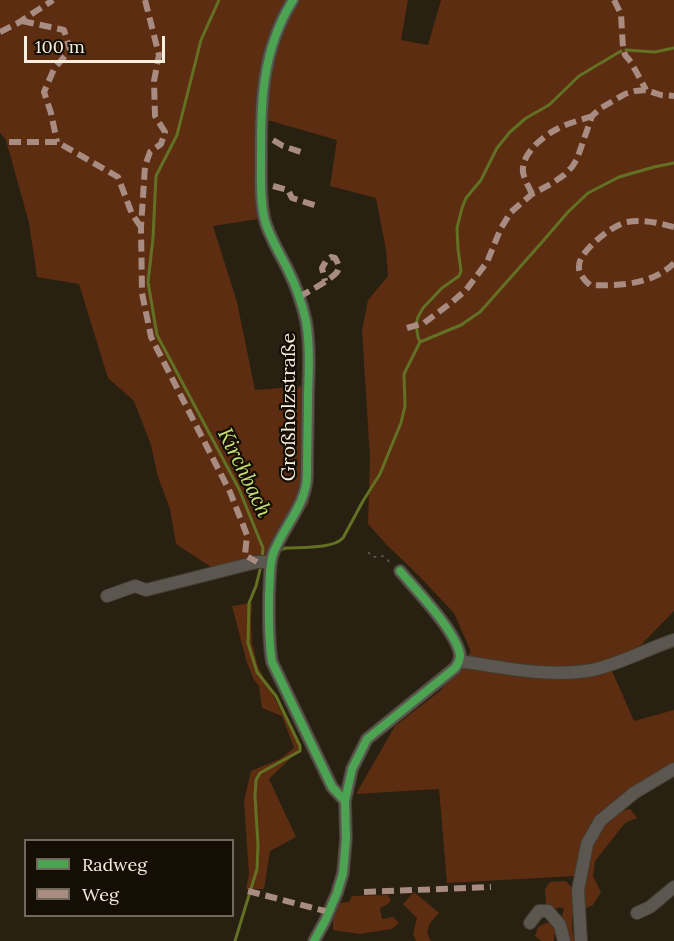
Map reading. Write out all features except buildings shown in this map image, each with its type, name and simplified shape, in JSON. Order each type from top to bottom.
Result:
[{"type":"street","name":"Großholzstraße","points":[[293,0],[278,26],[267,61],[264,82],[261,183],[265,222],[295,286],[306,322],[309,363],[307,476],[303,496],[282,535],[271,562],[269,642],[272,662],[332,787],[345,801]]},
{"type":"street","points":[[107,596],[135,586],[146,590],[256,562],[271,562]]},
{"type":"street","points":[[314,941],[338,892],[343,873],[346,839],[345,801],[352,769],[367,739],[455,668],[459,661],[460,654],[441,619],[400,571]]},
{"type":"street","points":[[459,661],[538,671],[592,670],[674,640]]},
{"type":"street","points":[[581,941],[578,890],[587,844],[600,821],[634,793],[674,769]]},
{"type":"street","points":[[637,913],[650,907],[674,887]]},
{"type":"street","points":[[530,923],[539,911],[548,911],[560,925],[564,941]]},
{"type":"path","points":[[368,552],[373,557],[383,556],[400,571]]},
{"type":"shaded area","points":[[0,0],[408,0],[401,40],[428,45],[441,0],[674,0],[674,611],[641,645],[609,664],[634,721],[674,710],[674,762],[597,815],[585,840],[575,876],[447,883],[439,789],[356,794],[395,726],[440,691],[471,652],[454,613],[368,524],[370,458],[362,331],[368,300],[388,276],[386,250],[376,198],[330,186],[337,140],[271,121],[263,121],[258,219],[213,226],[237,302],[255,390],[305,386],[309,504],[265,557],[214,569],[176,544],[170,509],[158,477],[151,445],[134,401],[108,378],[79,284],[37,277],[29,223],[6,140],[0,133]]},
{"type":"shaded area","points":[[252,603],[252,643],[258,667],[301,748],[269,779],[296,837],[270,851],[264,889],[246,889],[249,874],[244,801],[251,771],[280,759],[294,748],[282,716],[262,708],[259,686],[247,663],[232,606]]},
{"type":"shaded area","points":[[630,809],[637,818],[625,823],[595,861],[593,876],[601,892],[593,905],[572,914],[575,941],[568,941],[566,934],[554,935],[554,941],[541,941],[535,936],[538,927],[546,923],[554,923],[562,916],[564,909],[560,907],[551,911],[546,904],[545,889],[550,882],[566,881],[574,890],[603,827],[616,813]]},
{"type":"shaded area","points":[[414,892],[439,913],[430,923],[427,933],[431,941],[416,941],[413,934],[417,918],[403,904]]},
{"type":"shaded area","points":[[388,895],[391,900],[380,908],[382,919],[393,917],[399,923],[392,929],[359,934],[333,930],[333,919],[340,903],[349,902],[352,896]]},
{"type":"waterway","name":"Kirchbach","points":[[219,0],[201,40],[177,135],[156,176],[148,282],[157,335],[239,489],[263,548],[262,559]]},
{"type":"waterway","points":[[626,50],[655,52],[674,48]]},
{"type":"waterway","points":[[420,342],[416,324],[423,308],[442,288],[459,276],[461,271],[457,228],[462,208],[466,198],[481,180],[497,148],[510,132],[526,118],[549,105],[579,76],[621,51]]},
{"type":"waterway","points":[[280,550],[325,546],[343,538],[380,474],[401,423],[405,406],[404,374],[420,342],[461,325],[480,312],[568,212],[588,193],[619,177],[674,163]]},
{"type":"waterway","name":"Kirchbach","points":[[235,941],[257,869],[256,780],[260,773],[300,751],[300,746],[276,696],[257,672],[248,643],[249,603],[261,566]]},
{"type":"marked path","points":[[0,32],[53,0]]},
{"type":"marked path","points":[[145,0],[159,55],[154,81],[155,116],[165,132],[161,144],[150,152],[145,166],[141,227],[142,293],[151,337],[230,492],[247,535],[245,555],[257,562]]},
{"type":"marked path","points":[[614,0],[621,14],[625,55],[646,90]]},
{"type":"marked path","points":[[22,21],[64,30],[70,50],[54,69],[44,92],[57,142]]},
{"type":"marked path","points":[[407,328],[424,323],[466,290],[487,262],[501,228],[511,212],[532,194],[551,184],[572,167],[592,116],[601,108],[635,91],[646,90],[674,96]]},
{"type":"marked path","points":[[532,194],[523,172],[523,165],[529,152],[551,132],[592,116]]},
{"type":"marked path","points":[[273,140],[304,153]]},
{"type":"marked path","points":[[9,142],[57,142],[118,177],[132,214],[141,227]]},
{"type":"marked path","points":[[273,186],[288,190],[292,198],[317,206]]},
{"type":"marked path","points":[[674,227],[645,221],[621,224],[591,245],[581,259],[579,271],[590,285],[612,285],[645,280],[656,276],[674,263]]},
{"type":"marked path","points":[[299,297],[325,282],[337,272],[338,265],[335,258],[331,257],[322,268],[325,281]]},
{"type":"marked path","points":[[364,892],[491,887]]},
{"type":"marked path","points":[[248,891],[329,912]]},
{"type":"cycle path","points":[[293,0],[274,39],[265,78],[261,192],[267,227],[294,282],[306,321],[309,358],[307,475],[299,506],[273,554],[270,569],[269,636],[272,662],[332,787],[345,801]]},
{"type":"cycle path","points":[[314,941],[337,893],[343,873],[346,839],[345,801],[352,769],[367,739],[455,668],[460,659],[457,645],[451,634],[400,571]]}]
